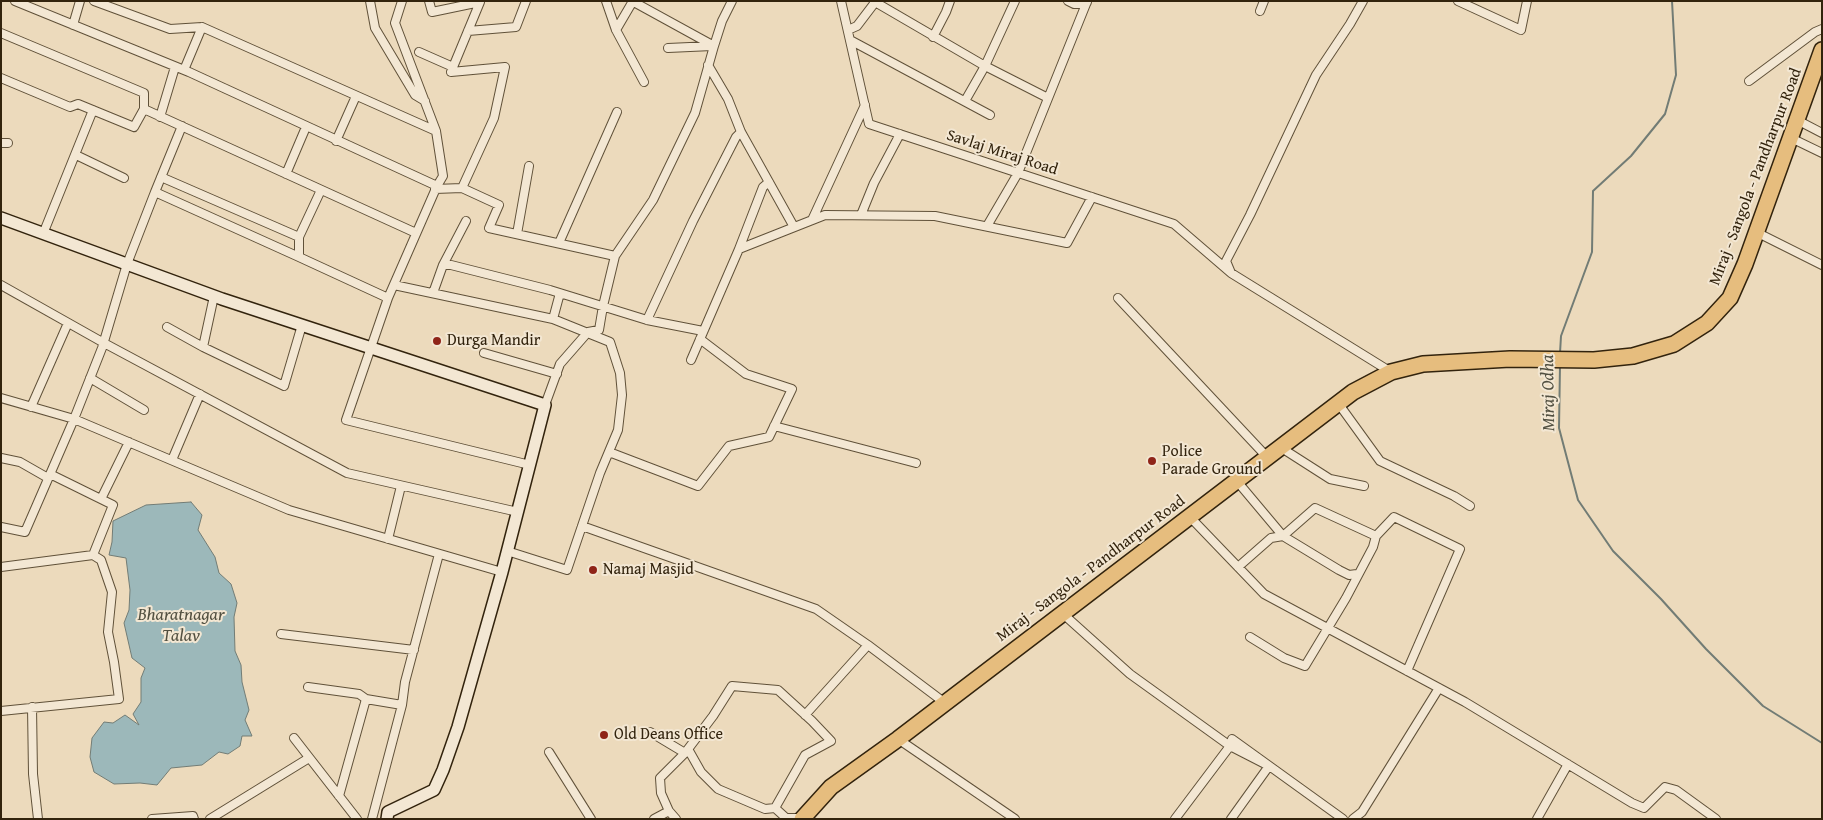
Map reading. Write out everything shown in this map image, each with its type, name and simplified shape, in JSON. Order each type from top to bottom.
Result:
[{"type":"highway","name":"Miraj - Sangola - Pandharpur Road","points":[[802,819],[831,787],[898,739],[1353,392],[1391,372],[1423,364],[1510,359],[1594,360],[1633,356],[1674,344],[1707,323],[1730,298],[1791,138],[1822,50]]},
{"type":"street","points":[[15,1],[175,66],[436,188],[462,188],[499,205],[489,228],[615,256]]},
{"type":"street","points":[[73,25],[80,1]]},
{"type":"street","points":[[94,1],[170,29],[202,27],[436,131]]},
{"type":"street","points":[[370,1],[376,28],[415,95],[425,101]]},
{"type":"street","points":[[402,1],[395,23],[436,131],[443,176],[388,298],[346,420],[530,465]]},
{"type":"street","points":[[429,1],[432,12],[489,1]]},
{"type":"street","points":[[468,31],[516,27],[526,1]]},
{"type":"street","points":[[606,1],[616,30],[644,82]]},
{"type":"street","points":[[387,819],[388,812],[434,790],[440,777],[458,727],[502,572],[546,404],[560,364],[588,332],[599,330],[615,256],[653,200],[691,122],[714,46],[732,1]]},
{"type":"street","name":"Savlaj Miraj Road","points":[[841,1],[869,124],[1174,224],[1231,273],[1391,372]]},
{"type":"street","points":[[933,37],[950,1]]},
{"type":"street","points":[[964,101],[985,66],[1015,1]]},
{"type":"street","points":[[987,226],[1018,173],[1086,3],[1074,4],[1068,1]]},
{"type":"street","points":[[1260,11],[1264,1]]},
{"type":"street","points":[[1231,273],[1226,261],[1250,215],[1316,75],[1363,1]]},
{"type":"street","points":[[1458,1],[1521,30],[1527,1]]},
{"type":"street","points":[[462,188],[494,118],[506,67],[451,72],[480,2]]},
{"type":"street","points":[[616,30],[633,2],[714,46]]},
{"type":"street","points":[[848,30],[857,26],[875,2],[985,66],[1048,98]]},
{"type":"street","points":[[184,70],[202,27]]},
{"type":"street","points":[[1749,81],[1814,32],[1822,29]]},
{"type":"street","points":[[1,33],[144,93],[144,110],[134,127],[78,104],[70,107],[1,78]]},
{"type":"street","points":[[850,40],[990,115]]},
{"type":"street","points":[[668,48],[714,46]]},
{"type":"street","points":[[419,52],[453,68]]},
{"type":"street","points":[[708,65],[728,99],[741,132],[794,227]]},
{"type":"street","points":[[160,117],[175,66]]},
{"type":"street","points":[[336,141],[356,96]]},
{"type":"street","points":[[812,220],[865,105]]},
{"type":"street","points":[[43,234],[93,110]]},
{"type":"street","points":[[144,110],[416,233]]},
{"type":"street","points":[[559,243],[617,112]]},
{"type":"street","points":[[1797,120],[1822,133]]},
{"type":"street","points":[[1,527],[25,532],[104,343],[127,264],[182,126]]},
{"type":"street","points":[[286,174],[306,127]]},
{"type":"street","points":[[647,320],[693,221],[736,137],[741,132]]},
{"type":"street","points":[[861,215],[874,183],[900,134]]},
{"type":"street","points":[[1791,138],[1822,153]]},
{"type":"street","points":[[76,155],[124,178]]},
{"type":"street","points":[[517,234],[529,166]]},
{"type":"street","points":[[161,177],[299,237]]},
{"type":"street","points":[[691,360],[739,249],[763,187],[769,182]]},
{"type":"street","points":[[299,257],[299,237],[321,190]]},
{"type":"street","points":[[155,192],[388,298]]},
{"type":"street","points":[[739,249],[825,215],[935,216],[1067,243],[1092,197]]},
{"type":"street","points":[[1,218],[214,296],[546,404]]},
{"type":"street","points":[[433,293],[443,265],[466,221]]},
{"type":"street","points":[[1756,232],[1822,265]]},
{"type":"street","points":[[443,265],[560,293],[701,335],[746,374],[792,389],[769,437],[729,446],[698,486],[609,452]]},
{"type":"street","points":[[1,285],[104,343],[347,473],[518,512]]},
{"type":"street","points":[[394,285],[553,319],[610,342],[620,373],[622,395],[618,430],[567,570],[507,551]]},
{"type":"street","points":[[553,319],[560,293]]},
{"type":"street","points":[[203,347],[214,296]]},
{"type":"street","points":[[1118,298],[1266,457]]},
{"type":"street","points":[[31,406],[68,323]]},
{"type":"street","points":[[167,326],[203,347],[284,386],[302,325]]},
{"type":"street","points":[[484,353],[557,374]]},
{"type":"street","points":[[90,378],[144,410]]},
{"type":"street","points":[[172,460],[200,394]]},
{"type":"street","points":[[1,398],[74,418],[289,510],[502,572]]},
{"type":"street","points":[[1338,403],[1380,461],[1442,492],[1454,496],[1470,506]]},
{"type":"street","points":[[774,426],[916,463]]},
{"type":"street","points":[[101,499],[129,442]]},
{"type":"street","points":[[1280,447],[1330,479],[1364,486]]},
{"type":"street","points":[[1,458],[20,462],[113,505],[93,555]]},
{"type":"street","points":[[1236,480],[1283,536],[1339,570],[1349,575],[1357,574]]},
{"type":"street","points":[[388,539],[402,486]]},
{"type":"street","points":[[1238,567],[1271,538],[1283,536],[1314,508],[1376,536]]},
{"type":"street","points":[[1189,516],[1264,594],[1465,702],[1644,808],[1665,788],[1676,790],[1716,819]]},
{"type":"street","points":[[1250,637],[1284,658],[1305,666],[1328,629],[1373,547],[1376,536],[1394,517],[1460,549],[1407,671]]},
{"type":"street","points":[[582,526],[816,609],[868,645],[945,703]]},
{"type":"street","points":[[372,819],[402,705],[405,682],[439,554]]},
{"type":"street","points":[[1,567],[93,555],[101,560],[112,592],[108,632],[119,699],[1,711]]},
{"type":"street","points":[[1062,613],[1130,674],[1230,746]]},
{"type":"street","points":[[281,634],[414,650]]},
{"type":"street","points":[[805,714],[868,645]]},
{"type":"street","points":[[676,819],[669,811],[661,793],[660,778],[687,751],[732,686],[778,690],[805,714],[831,742],[805,755],[775,808]]},
{"type":"street","points":[[308,687],[359,694],[366,699],[402,705]]},
{"type":"street","points":[[1353,819],[1362,812],[1439,688]]},
{"type":"street","points":[[339,796],[366,699]]},
{"type":"street","points":[[32,707],[33,774],[38,819]]},
{"type":"street","points":[[650,732],[687,751],[701,772],[718,790],[765,809],[775,808],[786,818],[802,819]]},
{"type":"street","points":[[294,738],[357,819]]},
{"type":"street","points":[[898,739],[1015,819]]},
{"type":"street","points":[[1175,819],[1230,746],[1232,739],[1344,819]]},
{"type":"street","points":[[549,752],[591,819]]},
{"type":"street","points":[[210,819],[310,758]]},
{"type":"street","points":[[1538,819],[1568,764]]},
{"type":"street","points":[[1232,819],[1269,766]]},
{"type":"street","points":[[654,819],[669,811]]},
{"type":"street","points":[[152,819],[193,816],[194,819]]},
{"type":"water","name":"Bharatnagar Talav","points":[[191,502],[202,515],[198,530],[215,557],[219,573],[231,584],[237,603],[234,617],[235,651],[241,665],[242,682],[249,710],[245,720],[252,736],[242,736],[240,746],[228,754],[219,752],[202,765],[171,768],[157,785],[140,783],[114,784],[94,772],[90,757],[92,738],[104,722],[113,723],[125,715],[139,725],[133,714],[141,702],[141,678],[145,668],[132,658],[124,623],[129,610],[130,590],[126,558],[109,555],[113,521],[146,505]]},
{"type":"waterway","name":"Miraj Odha","points":[[1560,353],[1561,336],[1592,252],[1593,191],[1631,156],[1665,114],[1676,75],[1672,1]]},
{"type":"waterway","name":"Miraj Odha","points":[[1560,365],[1559,428],[1578,500],[1613,551],[1763,706],[1822,743]]},
{"type":"place","name":"Durga Mandir","points":[[437,341]]},
{"type":"place","name":"Police Parade Ground","points":[[1152,461]]},
{"type":"place","name":"Namaj Masjid","points":[[593,570]]},
{"type":"place","name":"Old Deans Office","points":[[604,735]]}]
